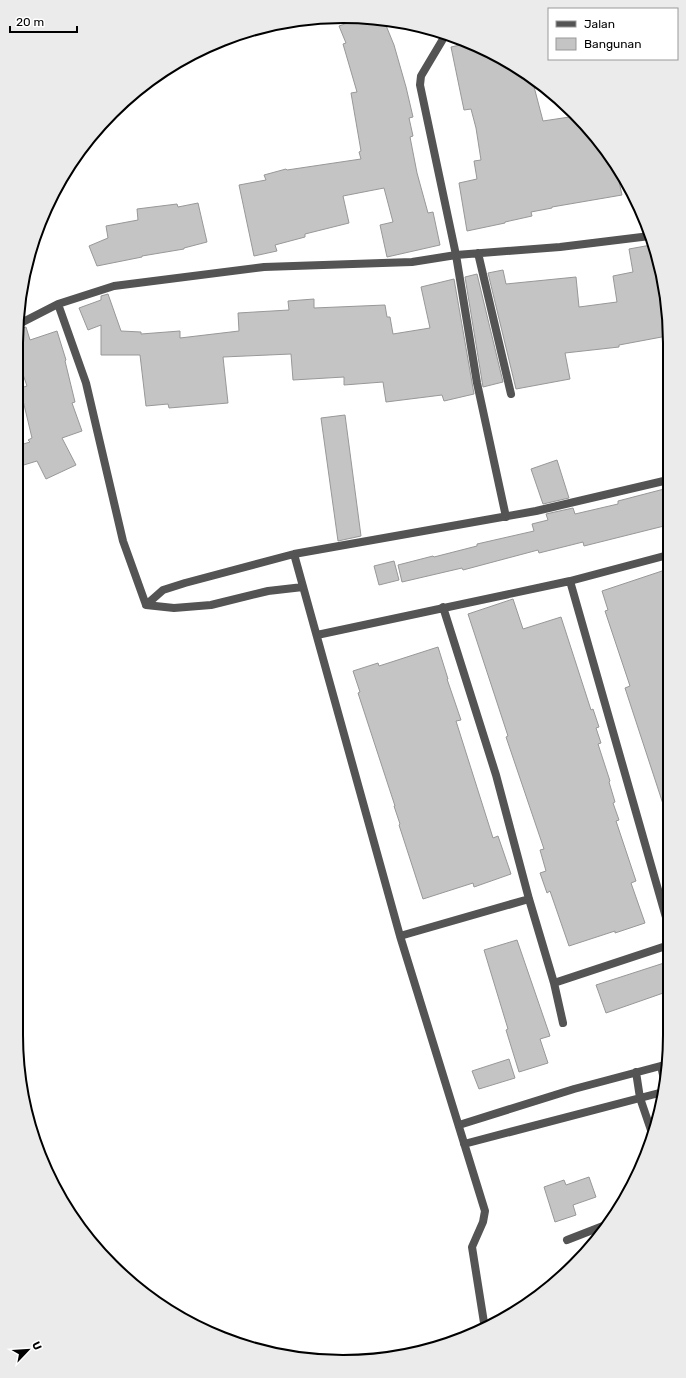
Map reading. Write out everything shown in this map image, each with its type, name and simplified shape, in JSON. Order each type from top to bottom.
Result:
[{"type":"street","points":[[443,39],[421,76],[420,84],[456,255],[477,383],[506,517]]},
{"type":"street","points":[[24,321],[58,304],[114,286],[264,267],[412,262],[456,255],[560,247],[645,237]]},
{"type":"street","points":[[478,253],[511,394]]},
{"type":"street","points":[[58,304],[86,383],[123,541],[146,605]]},
{"type":"street","points":[[146,605],[163,590],[294,554],[506,517],[663,481]]},
{"type":"street","points":[[294,554],[400,936],[485,1211],[483,1222],[472,1247],[484,1322]]},
{"type":"street","points":[[317,635],[570,581],[663,556]]},
{"type":"street","points":[[570,581],[663,907]]},
{"type":"street","points":[[146,605],[174,608],[211,605],[268,591],[303,586]]},
{"type":"street","points":[[443,607],[496,775],[529,898],[554,983],[563,1023]]},
{"type":"street","points":[[400,936],[529,898]]},
{"type":"street","points":[[554,983],[663,947]]},
{"type":"street","points":[[459,1125],[574,1089],[661,1066]]},
{"type":"street","points":[[636,1072],[640,1098],[650,1126]]},
{"type":"street","points":[[464,1144],[658,1094]]},
{"type":"street","points":[[567,1240],[599,1228]]},
{"type":"building","points":[[347,23],[386,26],[394,45],[413,117],[409,118],[413,136],[410,137],[417,173],[428,213],[433,212],[440,245],[387,257],[380,225],[393,222],[384,188],[343,196],[349,223],[305,234],[305,237],[275,245],[277,251],[254,256],[239,185],[266,180],[264,175],[286,169],[361,159],[351,93],[357,92],[343,44],[346,43],[339,26]]},
{"type":"building","points":[[460,45],[485,56],[534,86],[543,121],[569,117],[584,132],[609,165],[619,181],[622,195],[552,207],[531,212],[532,216],[467,231],[459,183],[477,179],[474,161],[481,160],[476,128],[471,109],[464,110],[451,47]]},
{"type":"building","points":[[198,203],[207,242],[184,249],[97,266],[89,246],[108,238],[106,226],[138,220],[137,209],[177,204],[178,207]]},
{"type":"building","points":[[648,246],[657,281],[663,337],[619,345],[619,347],[565,353],[570,379],[516,389],[488,273],[503,270],[506,284],[576,277],[579,307],[617,302],[613,276],[633,272],[629,249]]},
{"type":"building","points":[[477,274],[503,382],[483,387],[465,277]]},
{"type":"building","points":[[454,279],[474,394],[444,401],[442,395],[386,402],[383,382],[344,385],[344,377],[293,380],[291,354],[223,357],[228,403],[169,408],[168,404],[146,406],[140,355],[101,355],[101,325],[88,330],[79,308],[101,300],[101,296],[108,294],[121,331],[141,332],[141,334],[180,331],[180,338],[239,331],[238,313],[289,310],[288,301],[314,299],[314,308],[385,305],[387,317],[390,317],[393,334],[430,328],[421,287]]},
{"type":"building","points":[[26,327],[30,340],[57,331],[66,360],[75,402],[72,403],[82,431],[62,438],[76,465],[46,479],[37,461],[23,465],[23,444],[30,442],[28,440],[32,438],[23,400],[23,387],[27,386],[23,374],[24,328]]},
{"type":"building","points":[[345,415],[361,536],[338,541],[321,418]]},
{"type":"building","points":[[557,460],[569,498],[543,504],[531,469]]},
{"type":"building","points":[[663,489],[663,526],[584,546],[583,542],[539,553],[538,550],[463,570],[462,568],[402,582],[398,565],[477,546],[477,544],[534,531],[532,524],[548,520],[546,514],[573,508],[575,514],[618,504],[618,501]]},
{"type":"building","points":[[394,561],[399,580],[379,585],[374,566]]},
{"type":"building","points":[[663,571],[663,804],[625,688],[630,686],[605,611],[608,610],[602,591]]},
{"type":"building","points":[[513,599],[523,629],[561,617],[591,710],[593,709],[599,727],[596,728],[601,743],[598,744],[615,802],[613,803],[619,820],[616,821],[636,881],[631,883],[645,923],[569,946],[550,891],[547,893],[540,873],[546,871],[540,850],[544,849],[506,737],[508,736],[468,614]]},
{"type":"building","points":[[438,647],[461,720],[456,721],[493,838],[498,836],[511,874],[474,887],[473,883],[423,899],[399,825],[395,806],[358,693],[360,692],[353,671],[378,663],[379,666]]},
{"type":"building","points":[[517,940],[550,1036],[540,1039],[548,1063],[519,1072],[506,1030],[508,1029],[484,950]]},
{"type":"building","points":[[663,963],[663,993],[606,1013],[596,985]]},
{"type":"building","points":[[509,1059],[515,1078],[479,1089],[472,1071]]},
{"type":"building","points":[[589,1177],[596,1197],[573,1205],[576,1215],[555,1222],[544,1187],[564,1180],[566,1185]]}]
